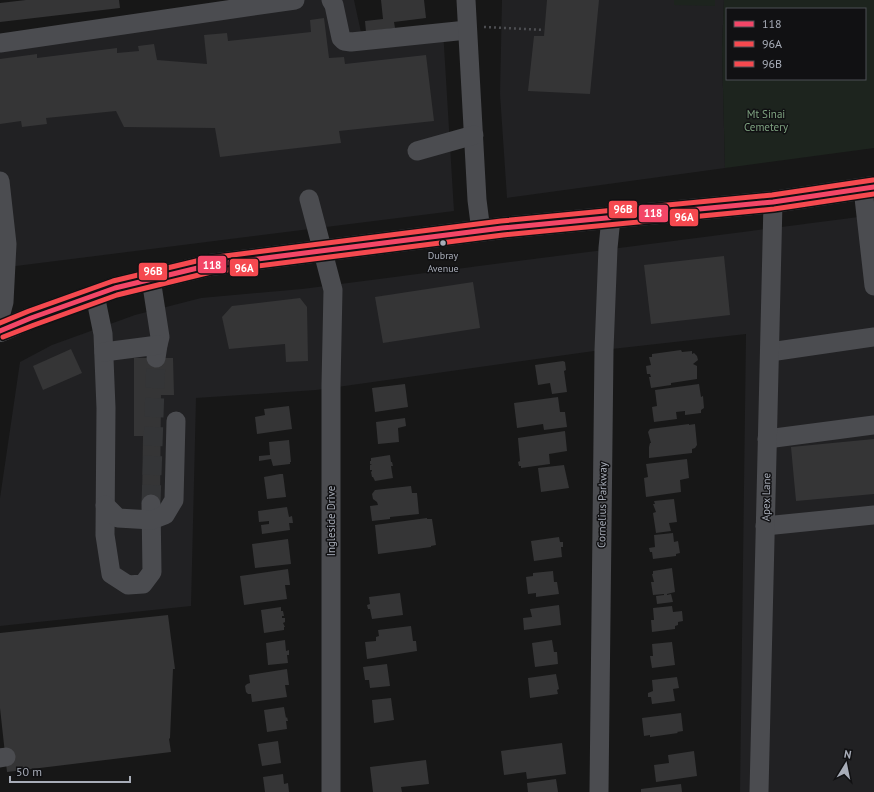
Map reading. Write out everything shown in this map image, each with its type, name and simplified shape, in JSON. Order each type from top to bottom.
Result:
[{"type":"main road","points":[[0,331],[31,318],[115,288],[210,265],[481,231],[773,202],[868,188]]},
{"type":"street","points":[[0,43],[295,0]]},
{"type":"street","points":[[331,0],[334,4],[341,38],[344,41],[351,42],[467,29]]},
{"type":"street","points":[[466,0],[481,231]]},
{"type":"street","points":[[417,151],[474,135]]},
{"type":"street","points":[[0,181],[7,244],[4,302],[0,318]]},
{"type":"street","points":[[868,188],[874,286]]},
{"type":"street","name":"Ingleside Drive","points":[[309,199],[333,290],[331,385],[331,792]]},
{"type":"street","name":"Apex Lane","points":[[759,792],[773,202]]},
{"type":"street","name":"Cornelius Parkway","points":[[599,792],[604,350],[608,248],[611,218]]},
{"type":"street","points":[[104,352],[157,351],[160,338],[151,279]]},
{"type":"street","points":[[95,295],[104,334],[106,408],[105,535],[111,574],[128,585],[143,584],[152,572],[152,512]]},
{"type":"street","points":[[770,352],[874,337]]},
{"type":"street","points":[[105,505],[118,518],[152,512],[165,515],[174,500],[176,421]]},
{"type":"street","points":[[767,439],[874,425]]},
{"type":"street","points":[[765,526],[874,515]]},
{"type":"path","points":[[467,29],[544,30]]},
{"type":"shaded area","points":[[265,0],[354,0],[362,37],[443,30],[454,211],[0,268],[0,36]]},
{"type":"shaded area","points":[[502,0],[724,0],[722,49],[725,168],[507,198],[500,94]]},
{"type":"shaded area","points":[[874,215],[874,792],[740,792],[746,334],[594,351],[316,390],[196,398],[191,606],[0,626],[0,498],[20,362],[52,345],[135,315],[201,298],[302,289]]},
{"type":"green space","points":[[674,0],[715,0],[715,6],[674,5]]},
{"type":"green space","name":"Mt Sinai Cemetery","points":[[724,0],[874,0],[874,148],[725,168],[722,49]]},
{"type":"building","points":[[26,0],[119,0],[120,8],[0,22],[0,3]]},
{"type":"building","points":[[381,0],[424,0],[426,18],[394,22],[395,28],[366,32],[365,21],[383,19]]},
{"type":"building","points":[[547,0],[599,0],[590,94],[528,91],[534,36],[544,36]]},
{"type":"building","points":[[324,18],[329,58],[344,57],[345,64],[426,55],[434,121],[339,131],[341,143],[220,157],[215,128],[124,127],[116,111],[46,118],[47,124],[22,127],[21,121],[0,124],[0,59],[37,54],[37,58],[117,48],[117,53],[139,51],[138,46],[154,44],[157,60],[207,64],[204,35],[227,33],[228,41],[311,32],[310,20]]},
{"type":"building","points":[[724,256],[730,315],[651,324],[644,265]]},
{"type":"building","points":[[473,282],[480,328],[383,343],[375,297]]},
{"type":"building","points":[[300,298],[307,307],[308,361],[286,362],[285,344],[229,349],[222,317],[232,306]]},
{"type":"building","points":[[71,349],[82,373],[43,390],[33,366]]},
{"type":"building","points":[[681,350],[682,352],[692,351],[692,354],[694,353],[697,356],[698,360],[693,364],[697,366],[697,379],[651,388],[649,377],[651,377],[650,374],[647,374],[646,366],[651,365],[649,357],[652,357],[652,354]]},
{"type":"building","points":[[134,358],[173,358],[174,395],[161,395],[160,505],[142,504],[143,436],[134,436]]},
{"type":"building","points":[[565,362],[566,370],[564,371],[567,392],[552,394],[550,383],[538,385],[535,365]]},
{"type":"building","points":[[405,384],[408,407],[375,412],[372,388]]},
{"type":"building","points":[[699,384],[701,397],[703,396],[704,408],[701,410],[701,413],[685,415],[685,411],[676,412],[677,419],[654,422],[652,407],[657,406],[655,390]]},
{"type":"building","points":[[558,397],[560,412],[565,412],[567,427],[544,430],[543,424],[517,428],[514,403]]},
{"type":"building","points":[[289,406],[292,429],[257,434],[255,417],[265,415],[264,409]]},
{"type":"building","points":[[405,418],[406,426],[398,428],[399,442],[378,444],[376,422]]},
{"type":"building","points":[[695,424],[697,445],[692,449],[692,453],[649,458],[649,447],[651,443],[648,432],[650,429]]},
{"type":"building","points":[[565,431],[567,451],[549,454],[550,464],[521,468],[521,466],[519,466],[518,438]]},
{"type":"building","points":[[874,439],[874,494],[796,501],[791,447]]},
{"type":"building","points":[[289,440],[290,464],[273,466],[271,459],[259,461],[259,456],[270,455],[269,442]]},
{"type":"building","points":[[390,455],[393,466],[391,466],[393,478],[375,481],[372,477],[372,470],[370,470],[370,465],[372,465],[370,464],[371,458]]},
{"type":"building","points":[[687,459],[689,478],[680,480],[681,492],[646,497],[644,478],[648,477],[646,464]]},
{"type":"building","points":[[564,465],[569,488],[541,492],[538,468]]},
{"type":"building","points":[[283,474],[286,497],[267,499],[264,477]]},
{"type":"building","points":[[411,486],[412,493],[417,493],[419,514],[390,517],[390,519],[372,521],[370,506],[378,505],[373,499],[372,494],[375,490]]},
{"type":"building","points":[[674,499],[677,522],[669,523],[671,531],[656,533],[653,513],[656,512],[653,504],[655,504],[654,501]]},
{"type":"building","points":[[287,507],[289,517],[292,516],[293,523],[289,523],[290,530],[262,534],[261,525],[269,524],[269,521],[259,522],[258,511]]},
{"type":"building","points":[[427,518],[432,519],[436,545],[431,547],[378,554],[375,525]]},
{"type":"building","points":[[673,533],[674,542],[678,541],[680,553],[676,554],[676,556],[653,559],[652,552],[650,552],[649,548],[655,547],[654,535]]},
{"type":"building","points":[[559,537],[560,542],[563,542],[563,547],[561,547],[562,557],[534,561],[531,541]]},
{"type":"building","points":[[288,539],[291,564],[255,568],[252,544]]},
{"type":"building","points":[[672,568],[675,592],[667,595],[671,594],[673,602],[657,604],[656,596],[664,594],[653,595],[651,582],[654,582],[652,574],[653,571]]},
{"type":"building","points":[[288,569],[290,585],[285,585],[287,599],[244,605],[240,576]]},
{"type":"building","points":[[553,571],[554,582],[557,582],[559,594],[536,597],[536,593],[528,594],[526,577],[533,576],[533,573]]},
{"type":"building","points":[[400,593],[403,615],[372,619],[370,609],[368,609],[367,605],[370,604],[369,597]]},
{"type":"building","points":[[559,605],[561,625],[524,630],[523,618],[532,617],[530,609]]},
{"type":"building","points":[[672,606],[673,612],[682,611],[683,621],[678,622],[675,629],[652,632],[651,620],[654,620],[653,608]]},
{"type":"building","points":[[281,607],[281,611],[283,611],[284,616],[282,616],[282,618],[285,618],[285,622],[283,623],[285,627],[284,630],[264,633],[261,610]]},
{"type":"building","points":[[168,615],[175,669],[173,669],[169,739],[171,752],[7,772],[0,708],[0,633]]},
{"type":"building","points":[[411,626],[413,641],[416,641],[417,651],[367,659],[365,642],[376,641],[376,637],[379,636],[378,630]]},
{"type":"building","points":[[285,640],[286,651],[289,650],[289,655],[287,655],[288,663],[268,665],[266,643]]},
{"type":"building","points":[[552,640],[554,652],[557,652],[558,664],[535,667],[532,643]]},
{"type":"building","points":[[672,642],[675,665],[652,668],[650,656],[653,656],[652,644]]},
{"type":"building","points":[[387,664],[390,686],[370,688],[369,680],[365,680],[363,667]]},
{"type":"building","points":[[287,669],[289,685],[285,685],[287,697],[252,702],[251,694],[246,692],[245,686],[250,683],[249,675]]},
{"type":"building","points":[[556,674],[559,689],[557,690],[558,694],[530,698],[528,678]]},
{"type":"building","points":[[677,677],[679,688],[673,689],[675,701],[652,704],[651,697],[648,697],[648,693],[653,691],[652,680]]},
{"type":"building","points":[[391,698],[394,720],[374,723],[372,700]]},
{"type":"building","points":[[284,707],[288,721],[286,721],[287,729],[267,732],[264,710]]},
{"type":"building","points":[[681,713],[683,731],[650,737],[650,735],[644,736],[642,718]]},
{"type":"building","points":[[278,741],[281,763],[262,766],[258,744]]},
{"type":"building","points":[[562,743],[566,774],[527,779],[526,772],[504,775],[501,751]]},
{"type":"building","points":[[694,751],[697,776],[656,782],[654,765],[669,763],[668,755]]},
{"type":"building","points":[[426,760],[429,784],[401,787],[402,792],[373,792],[370,767]]},
{"type":"building","points":[[283,774],[284,784],[288,783],[289,792],[265,792],[263,777]]},
{"type":"building","points":[[556,779],[558,792],[528,792],[527,783]]},
{"type":"building","points":[[681,784],[682,792],[641,792],[641,789]]},
{"type":"tunnel","points":[[151,504],[156,358]]},
{"type":"transit line","name":"96B","points":[[0,323],[113,281],[209,258],[501,221],[772,195],[873,180]]},
{"type":"transit line","name":"118","points":[[0,331],[31,318],[115,288],[210,265],[502,228],[773,202],[874,187]]},
{"type":"transit line","name":"96A","points":[[3,337],[117,295],[211,272],[503,235],[774,209],[874,194]]},
{"type":"place","name":"Dubray Avenue","points":[[443,243]]}]
